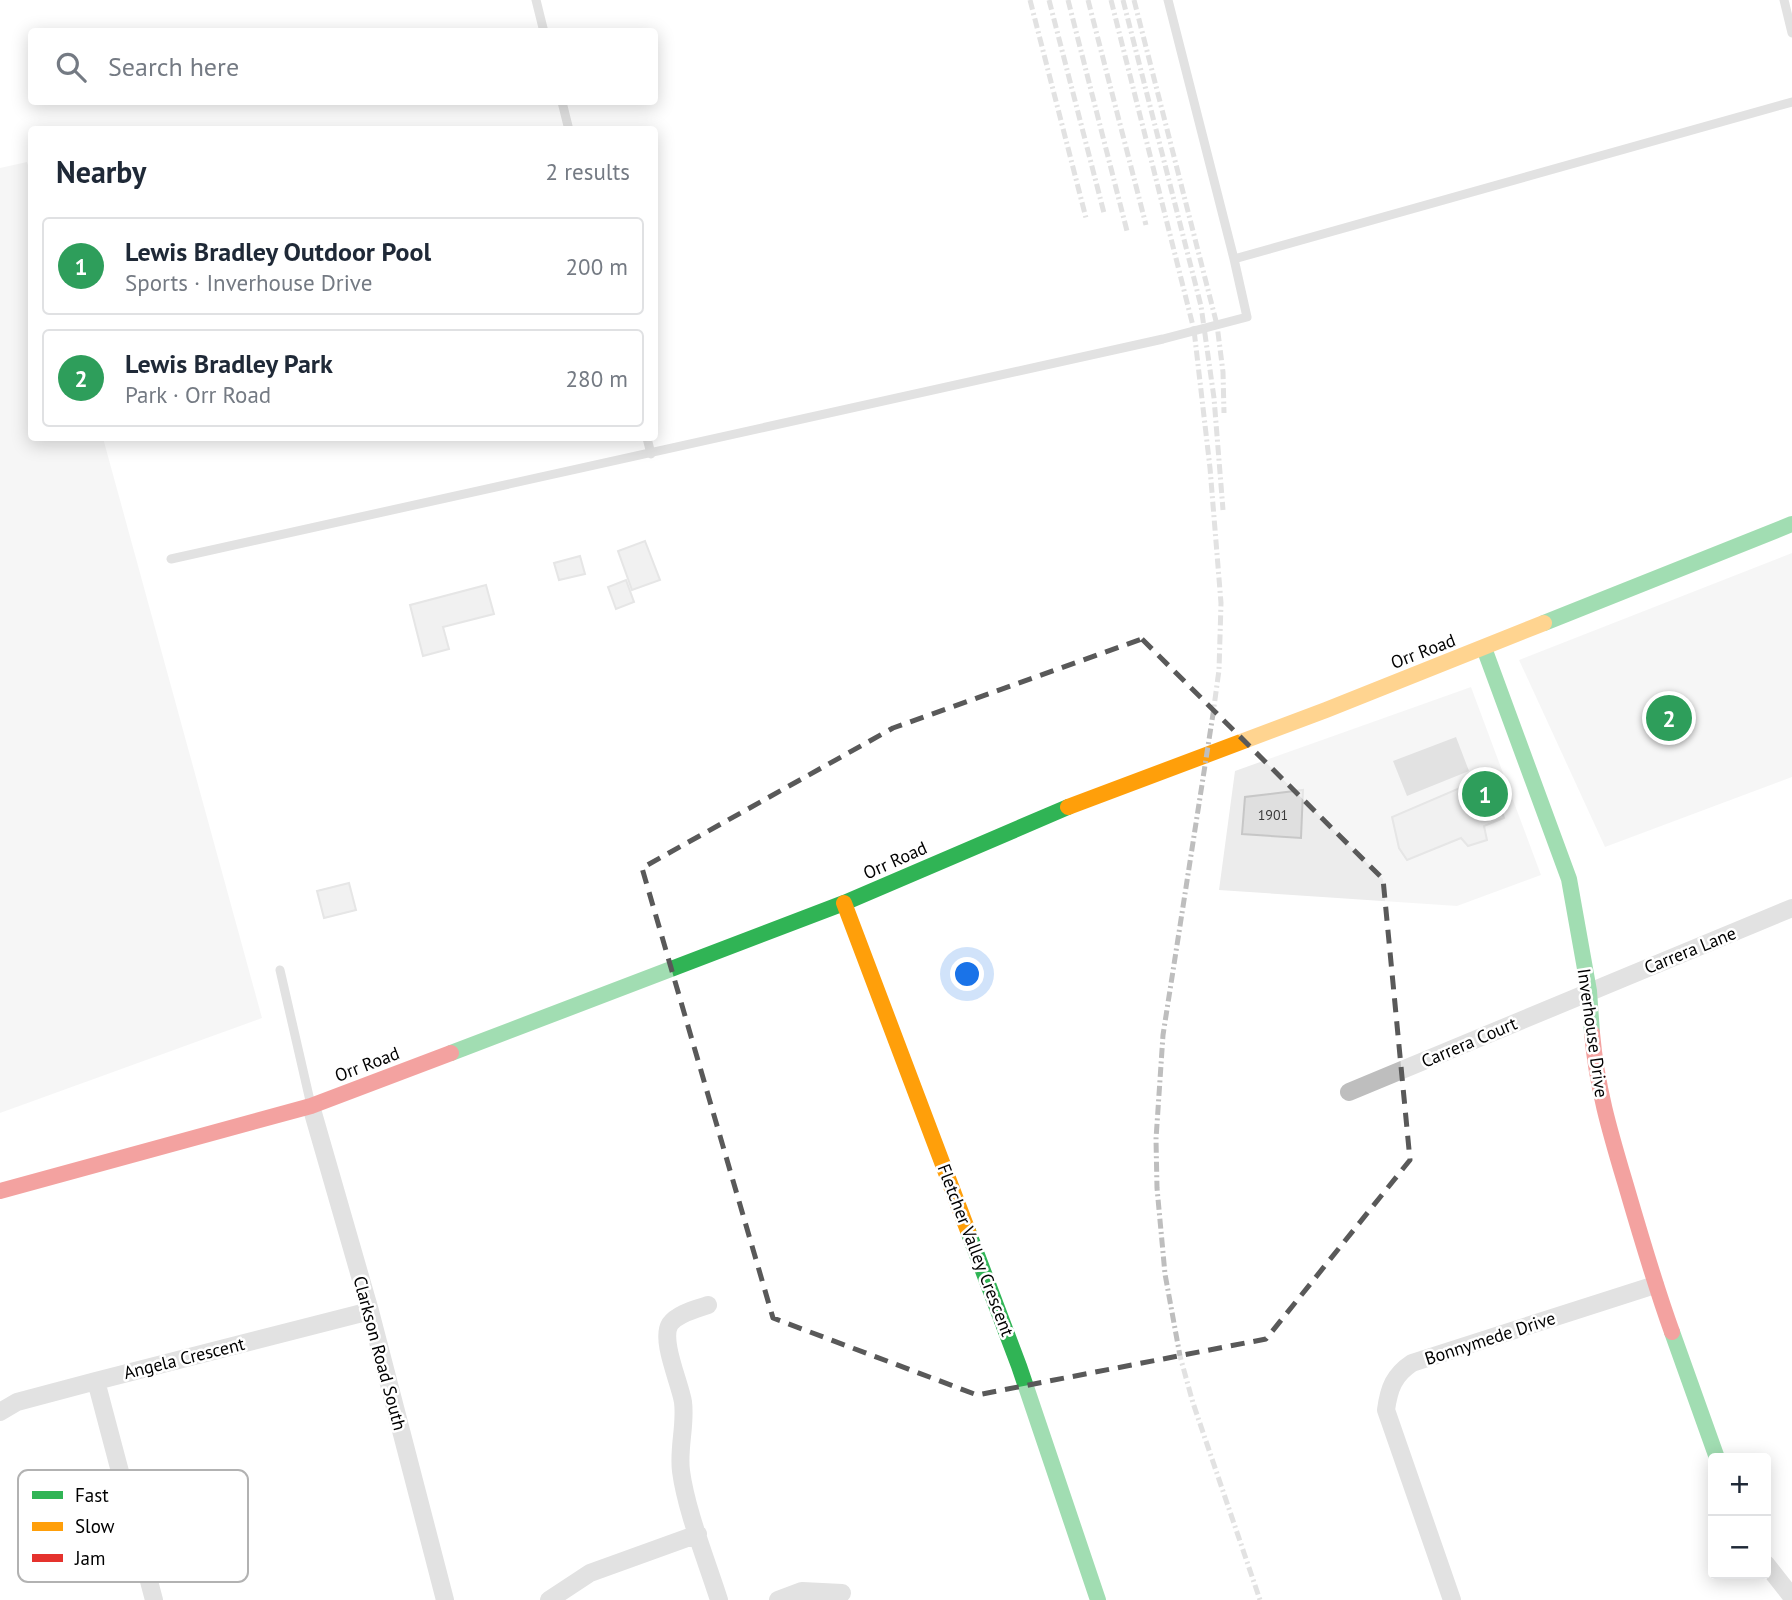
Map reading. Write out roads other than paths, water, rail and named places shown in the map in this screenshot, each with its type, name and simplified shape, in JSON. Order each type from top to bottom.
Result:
[{"type":"street","name":"Orr Road","points":[[0,1191],[311,1106],[844,903],[1034,820],[1484,648],[1792,524]]},
{"type":"street","name":"Inverhouse Drive","points":[[1484,648],[1569,878],[1589,991],[1595,1070],[1601,1102],[1655,1285],[1715,1453]]},
{"type":"street","name":"Fletcher Valley Crescent","points":[[844,903],[1019,1366],[1098,1600]]},
{"type":"street","name":"Carrera Lane","points":[[1589,991],[1792,908]]},
{"type":"street","name":"Carrera Court","points":[[1349,1093],[1589,991]]},
{"type":"street","name":"Clarkson Road South","points":[[311,1106],[370,1311],[445,1600]]},
{"type":"street","name":"Bonnymede Drive","points":[[1452,1600],[1386,1410],[1388,1389],[1400,1371],[1412,1363],[1655,1285]]},
{"type":"street","points":[[708,1305],[682,1314],[671,1323],[666,1336],[683,1403],[679,1451],[681,1474],[719,1600]]},
{"type":"street","name":"Angela Crescent","points":[[0,1412],[17,1402],[370,1311]]},
{"type":"street","points":[[96,1381],[120,1470]]},
{"type":"street","points":[[549,1600],[590,1573],[698,1534]]},
{"type":"street","points":[[1771,1570],[1792,1597]]},
{"type":"street","points":[[149,1582],[154,1600]]},
{"type":"street","points":[[778,1600],[803,1591],[842,1593]]},
{"type":"lane","points":[[536,0],[543,28]]},
{"type":"lane","points":[[171,559],[1163,339],[1247,317],[1168,0]]},
{"type":"lane","points":[[1784,0],[1792,33]]},
{"type":"lane","points":[[1234,259],[1792,103]]},
{"type":"lane","points":[[563,105],[568,126]]},
{"type":"lane","points":[[648,441],[651,454]]},
{"type":"lane","points":[[280,970],[311,1106]]},
{"type":"railway","points":[[1030,0],[1086,218]]},
{"type":"railway","points":[[1049,0],[1104,213]]},
{"type":"railway","points":[[1068,0],[1127,231]]},
{"type":"railway","points":[[1088,0],[1146,225]]},
{"type":"railway","points":[[1111,0],[1194,330],[1210,468],[1221,603],[1219,670],[1163,1035],[1156,1139],[1157,1188],[1165,1274],[1180,1356],[1193,1403],[1260,1600]]},
{"type":"railway","points":[[1123,0],[1201,306],[1214,398],[1223,510]]},
{"type":"railway","points":[[1134,0],[1217,325],[1223,372],[1224,413]]},
{"type":"place","name":"Lewis Bradley Park","points":[[1669,718]]},
{"type":"place","name":"Lewis Bradley Outdoor Pool","points":[[1485,794]]}]
